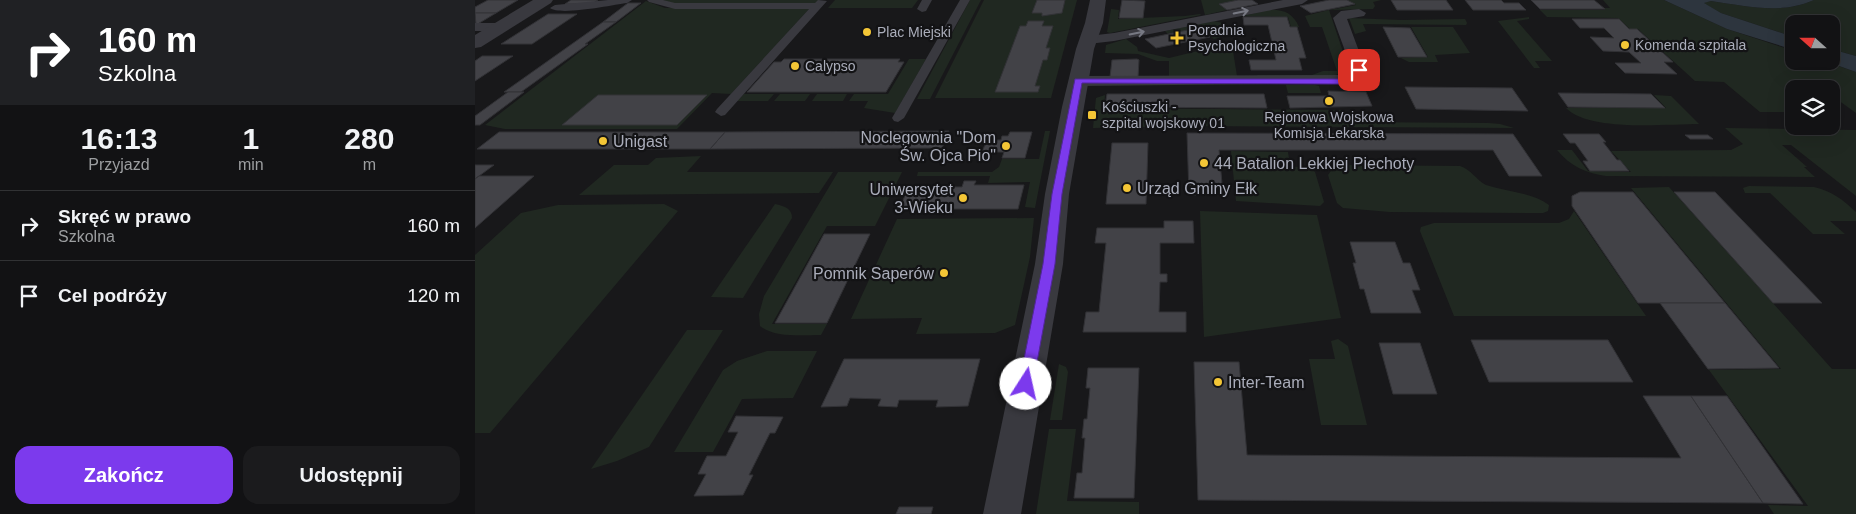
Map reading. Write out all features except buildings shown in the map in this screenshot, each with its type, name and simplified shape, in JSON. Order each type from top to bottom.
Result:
[{"type":"street","points":[[475,43],[501,27],[550,4],[587,6],[627,0]]},
{"type":"street","points":[[651,0],[675,6],[820,3]]},
{"type":"street","points":[[898,118],[965,0]]},
{"type":"street","points":[[1002,514],[1049,264],[1057,194],[1078,81],[1098,0]]},
{"type":"street","points":[[1088,40],[1114,37],[1302,0]]},
{"type":"street","points":[[721,112],[820,3]]},
{"type":"street","points":[[1078,81],[1348,80],[1357,75],[1359,70],[1340,18],[1346,14],[1359,13]]},
{"type":"street","points":[[475,27],[501,27]]},
{"type":"shaded area","points":[[663,0],[820,0],[816,4],[672,3]]},
{"type":"shaded area","points":[[835,0],[918,0],[912,8],[828,8]]},
{"type":"shaded area","points":[[970,0],[981,0],[930,99],[917,99]]},
{"type":"shaded area","points":[[984,0],[1077,0],[1051,98],[935,98]]},
{"type":"shaded area","points":[[1201,0],[1238,0],[1219,4],[1227,10],[1205,15]]},
{"type":"shaded area","points":[[1348,0],[1381,0],[1373,2],[1375,6],[1373,9],[1330,10],[1356,5]]},
{"type":"shaded area","points":[[1603,0],[1664,0],[1727,29],[1785,48],[1785,70],[1840,70],[1840,66],[1856,72],[1856,113],[1840,101],[1840,80],[1785,80],[1785,112],[1760,112],[1724,82],[1695,81],[1638,29],[1630,29],[1618,18],[1547,17],[1540,10],[1605,10],[1604,8],[1610,8]]},
{"type":"shaded area","points":[[1664,0],[1814,0],[1801,5],[1776,8],[1750,7],[1711,1],[1704,3],[1721,13],[1785,34],[1785,47],[1727,29]]},
{"type":"shaded area","points":[[1814,0],[1856,0],[1856,56],[1840,52],[1840,15],[1785,15],[1785,34],[1721,13],[1703,3],[1711,1],[1763,8],[1801,5]]},
{"type":"shaded area","points":[[646,1],[665,8],[810,8],[731,94],[712,93],[677,129],[505,129],[485,125]]},
{"type":"shaded area","points":[[1111,9],[1119,10],[1118,19],[1201,15],[1110,33],[1107,32]]},
{"type":"shaded area","points":[[1268,10],[1278,10],[1291,15],[1299,27],[1291,27],[1288,17],[1243,16]]},
{"type":"shaded area","points":[[1329,10],[1348,67],[1347,71],[1333,76],[1258,77],[1257,75],[1312,75],[1323,71],[1337,71],[1322,27],[1310,27],[1305,16]]},
{"type":"shaded area","points":[[1529,17],[1529,19],[1517,21],[1552,61],[1535,61],[1540,68],[1534,68],[1498,21]]},
{"type":"shaded area","points":[[1349,18],[1402,20],[1465,19],[1467,23],[1466,25],[1363,24],[1366,31],[1355,34]]},
{"type":"shaded area","points":[[1214,21],[1227,24],[1228,35],[1214,39],[1197,28],[1168,34],[1165,31]]},
{"type":"shaded area","points":[[1411,27],[1453,27],[1470,53],[1435,55],[1438,62],[1409,62],[1401,58],[1428,57]]},
{"type":"shaded area","points":[[1126,39],[1137,47],[1138,51],[1169,58],[1227,44],[1232,45],[1237,76],[1169,76],[1169,61],[1157,61],[1138,54],[1105,53],[1106,45]]},
{"type":"shaded area","points":[[1840,52],[1856,56],[1856,72],[1840,66]]},
{"type":"shaded area","points":[[909,59],[926,59],[895,113],[864,108],[868,101],[849,101],[854,94],[888,94]]},
{"type":"shaded area","points":[[1286,85],[1315,85],[1319,86],[1321,93],[1288,93]]},
{"type":"shaded area","points":[[744,94],[774,94],[768,101],[737,101]]},
{"type":"shaded area","points":[[780,94],[810,94],[805,101],[774,101]]},
{"type":"shaded area","points":[[817,94],[847,94],[843,101],[812,101]]},
{"type":"shaded area","points":[[1105,95],[1104,108],[1345,110],[1349,122],[1488,123],[1514,128],[1187,126],[1093,128],[1096,98]]},
{"type":"shaded area","points":[[1654,95],[1671,96],[1699,124],[1609,124],[1577,116],[1566,108],[1666,108]]},
{"type":"shaded area","points":[[1725,128],[1785,129],[1785,135],[1840,135],[1840,130],[1856,130],[1856,196],[1791,145],[1782,145],[1807,167],[1804,167],[1815,177],[1606,176],[1592,173],[1579,168],[1557,150],[1572,150],[1588,171],[1631,172],[1611,151],[1731,150],[1743,144]]},
{"type":"shaded area","points":[[1045,131],[1050,131],[1035,208],[1025,207],[1030,182],[988,183],[990,176],[917,176],[918,172],[992,172],[999,167],[1002,159],[1039,159]]},
{"type":"shaded area","points":[[1231,151],[1288,152],[1290,166],[1307,168],[1315,172],[1324,202],[1320,206],[1236,201]]},
{"type":"shaded area","points":[[701,156],[687,172],[833,172],[819,193],[579,195],[614,165],[648,165],[656,158]]},
{"type":"shaded area","points":[[1343,165],[1460,166],[1486,185],[1535,197],[1549,205],[1548,211],[1543,213],[1390,212],[1343,208],[1337,203],[1328,175],[1333,168]]},
{"type":"shaded area","points":[[838,172],[902,172],[875,226],[827,226],[772,324],[827,324],[821,335],[789,335],[766,330],[760,326],[759,314],[764,296]]},
{"type":"shaded area","points":[[1749,186],[1814,187],[1837,196],[1856,212],[1856,221],[1830,221],[1845,234],[1813,234],[1770,193],[1745,193],[1743,188]]},
{"type":"shaded area","points":[[1669,187],[1832,369],[1856,369],[1856,514],[1774,514],[1768,505],[1808,506],[1709,370],[1781,369],[1631,188]]},
{"type":"shaded area","points":[[664,204],[678,211],[490,433],[475,433],[475,255],[521,213],[558,205]]},
{"type":"shaded area","points":[[775,204],[789,210],[792,218],[743,298],[711,297]]},
{"type":"shaded area","points":[[1200,211],[1317,215],[1341,318],[1204,337]]},
{"type":"shaded area","points":[[1574,211],[1646,316],[1454,316],[1420,231],[1421,227],[1434,223],[1559,223],[1569,219]]},
{"type":"shaded area","points":[[1034,218],[1030,257],[1015,325],[995,333],[916,334],[922,318],[851,319],[897,219]]},
{"type":"shaded area","points":[[687,330],[723,330],[649,447],[617,461],[591,469]]},
{"type":"shaded area","points":[[1338,339],[1348,346],[1367,425],[1321,425],[1309,359],[1335,359],[1331,341]]},
{"type":"shaded area","points":[[767,351],[817,351],[793,398],[742,399],[713,452],[674,452],[723,370],[737,361]]},
{"type":"shaded area","points":[[1059,364],[1066,367],[1068,372],[1062,420],[1050,420]]},
{"type":"shaded area","points":[[1049,429],[1076,429],[1067,501],[1139,502],[1139,514],[1036,514]]},
{"type":"place","name":"Plac Miejski","points":[[867,32]]},
{"type":"place","name":"Poradnia Psychologiczna","points":[[1177,38]]},
{"type":"place","name":"Komenda szpitala","points":[[1625,45]]},
{"type":"place","name":"Calypso","points":[[795,66]]},
{"type":"place","name":"Rejonowa Wojskowa Komisja Lekarska","points":[[1329,101]]},
{"type":"place","name":"Kościuszki - szpital wojskowy 01","points":[[1092,115]]},
{"type":"place","name":"Unigast","points":[[603,141]]},
{"type":"place","name":"Noclegownia \"Dom Św. Ojca Pio\"","points":[[1006,146]]},
{"type":"place","name":"44 Batalion Lekkiej Piechoty","points":[[1204,163]]},
{"type":"place","name":"Urząd Gminy Ełk","points":[[1127,188]]},
{"type":"place","name":"Uniwersytet 3-Wieku","points":[[963,198]]},
{"type":"place","name":"Pomnik Saperów","points":[[944,273]]},
{"type":"place","name":"Inter-Team","points":[[1218,382]]},
{"type":"route","points":[[1026,384],[1049,264],[1057,194],[1078,81],[1341,81],[1353,78],[1359,70]]}]
